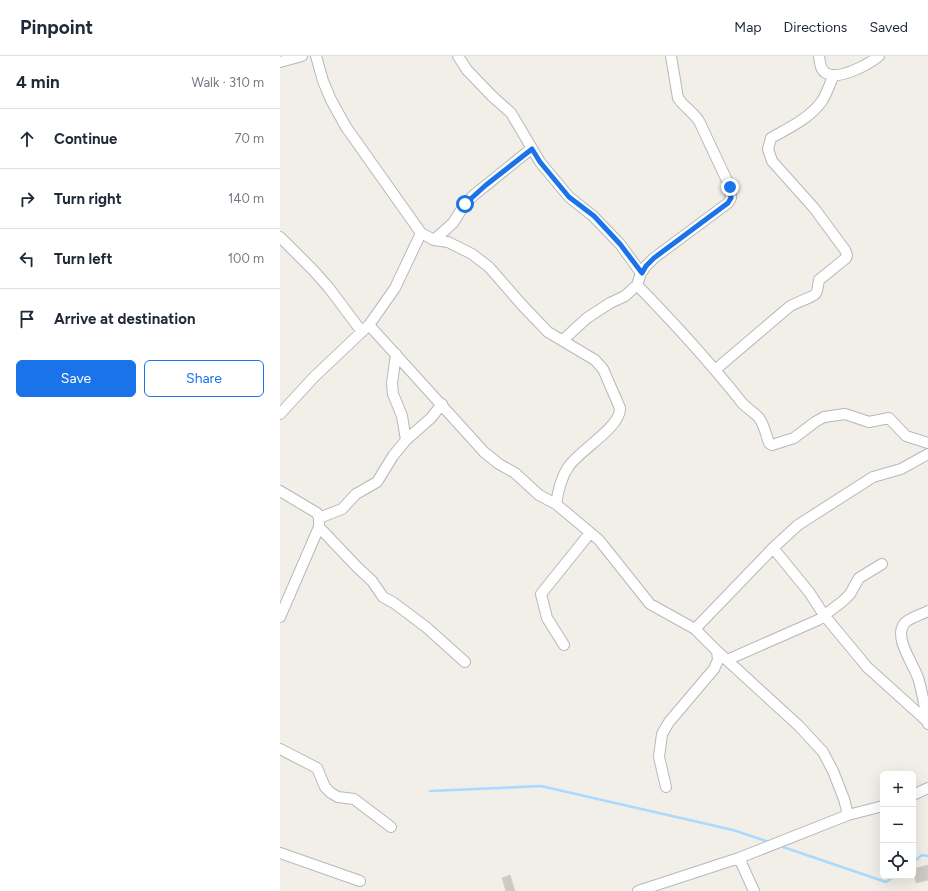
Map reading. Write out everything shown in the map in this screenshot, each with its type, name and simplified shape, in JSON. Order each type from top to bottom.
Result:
[{"type":"street","points":[[280,62],[302,56]]},
{"type":"street","points":[[316,56],[323,81],[331,100],[346,127],[421,233],[434,240],[448,242],[481,260],[490,267],[548,332],[588,355],[603,369],[621,413],[601,436],[569,465],[560,487],[556,504]]},
{"type":"street","points":[[458,56],[467,70],[511,113],[540,162],[569,197],[594,216],[620,244],[642,273]]},
{"type":"street","points":[[563,340],[587,318],[610,303],[625,296],[637,285],[646,266],[654,258],[722,207],[731,198],[730,187],[699,122],[695,115],[681,103],[678,98],[671,56]]},
{"type":"street","points":[[819,56],[822,68],[826,73],[834,75],[843,74],[871,62],[879,56]]},
{"type":"street","points":[[715,370],[788,307],[814,295],[817,290],[818,280],[846,258],[847,254],[845,250],[814,208],[772,161],[768,149],[771,138],[799,122],[814,111],[822,101],[834,75]]},
{"type":"street","points":[[434,240],[453,223],[465,204],[474,195],[532,149]]},
{"type":"street","points":[[280,414],[314,377],[366,328],[395,288],[421,233]]},
{"type":"street","points":[[280,237],[314,271],[366,328],[396,354],[484,452],[499,464],[515,473],[539,495],[556,504],[599,540],[650,604],[695,629],[799,726],[823,752],[833,771],[844,798],[848,815]]},
{"type":"street","points":[[637,285],[673,322],[742,403],[760,419],[769,443],[772,445],[794,438],[819,419],[845,414],[869,422],[889,418],[906,436],[928,443]]},
{"type":"street","points":[[396,354],[392,383],[393,394],[402,416],[406,440]]},
{"type":"street","points":[[280,617],[319,522],[342,509],[356,494],[377,482],[393,456],[406,440],[431,418],[442,404]]},
{"type":"street","points":[[695,629],[773,548],[798,525],[873,477],[901,469],[928,454]]},
{"type":"street","points":[[280,491],[317,513],[319,522],[357,567],[372,581],[383,597],[394,603],[426,627],[465,662]]},
{"type":"street","points":[[564,645],[547,618],[541,594],[590,533]]},
{"type":"street","points":[[773,548],[809,592],[824,616],[867,667],[928,723]]},
{"type":"street","points":[[727,660],[824,616],[850,594],[858,578],[882,564]]},
{"type":"street","points":[[928,611],[907,621],[902,628],[901,637],[919,680],[928,723]]},
{"type":"street","points":[[666,787],[659,757],[662,734],[669,722],[714,669],[718,660],[717,651]]},
{"type":"street","points":[[280,749],[317,768],[325,787],[331,793],[338,797],[354,799],[391,828]]},
{"type":"street","points":[[916,794],[928,788]]},
{"type":"street","points":[[638,891],[739,858],[848,815],[880,807]]},
{"type":"street","points":[[280,852],[360,881]]},
{"type":"street","points":[[739,858],[754,891]]},
{"type":"building","points":[[928,865],[928,880],[916,883],[916,868]]},
{"type":"building","points":[[510,875],[515,891],[506,891],[502,878]]},
{"type":"waterway","points":[[430,791],[541,786],[733,830],[766,841]]},
{"type":"waterway","points":[[783,847],[886,882],[890,879]]},
{"type":"waterway","points":[[916,860],[922,855],[928,856]]},
{"type":"route","points":[[465,204],[486,185],[532,149],[540,162],[569,197],[594,216],[620,244],[642,273],[646,266],[654,258],[728,203],[731,198],[730,187]]}]
